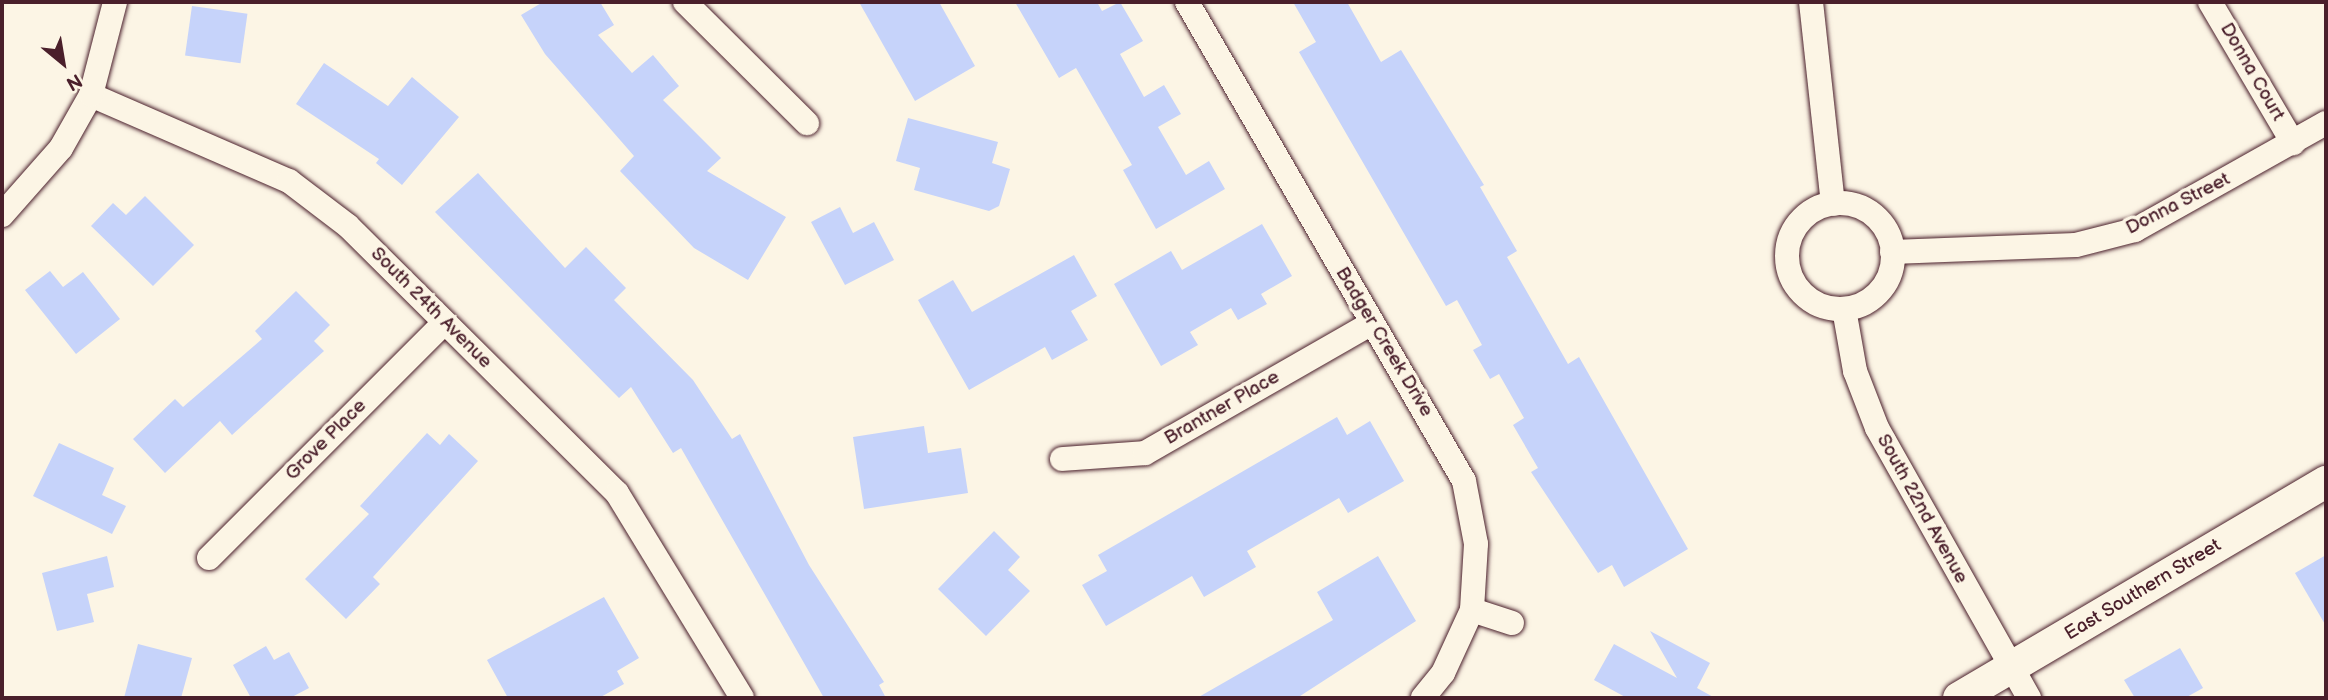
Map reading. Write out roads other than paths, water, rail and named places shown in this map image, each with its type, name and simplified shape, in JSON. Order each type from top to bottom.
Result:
[{"type":"street","points":[[2,215],[61,148],[91,95],[115,2]]},
{"type":"street","points":[[685,2],[807,123]]},
{"type":"street","name":"Badger Creek Drive","points":[[1187,2],[1464,481],[1476,544],[1472,610],[1443,673],[1423,698]]},
{"type":"street","points":[[1811,2],[1833,204]]},
{"type":"street","name":"Donna Court","points":[[2210,2],[2293,143]]},
{"type":"street","name":"South 24th Avenue","points":[[91,95],[289,181],[348,226],[617,492],[732,695]]},
{"type":"street","name":"Donna Street","points":[[1892,252],[2076,245],[2135,230],[2326,123]]},
{"type":"street","points":[[1833,204],[1871,213],[1892,252],[1882,288],[1869,301],[1844,309],[1816,305],[1802,295],[1786,262],[1795,227],[1833,204]]},
{"type":"street","name":"South 22nd Avenue","points":[[1844,309],[1855,371],[1877,428],[2029,698]]},
{"type":"street","name":"Grove Place","points":[[209,558],[444,323]]},
{"type":"street","name":"Brantner Place","points":[[1062,459],[1145,453],[1372,323]]},
{"type":"street","name":"East Southern Street","points":[[1959,698],[2326,482]]},
{"type":"street","points":[[1472,610],[1512,624]]}]
